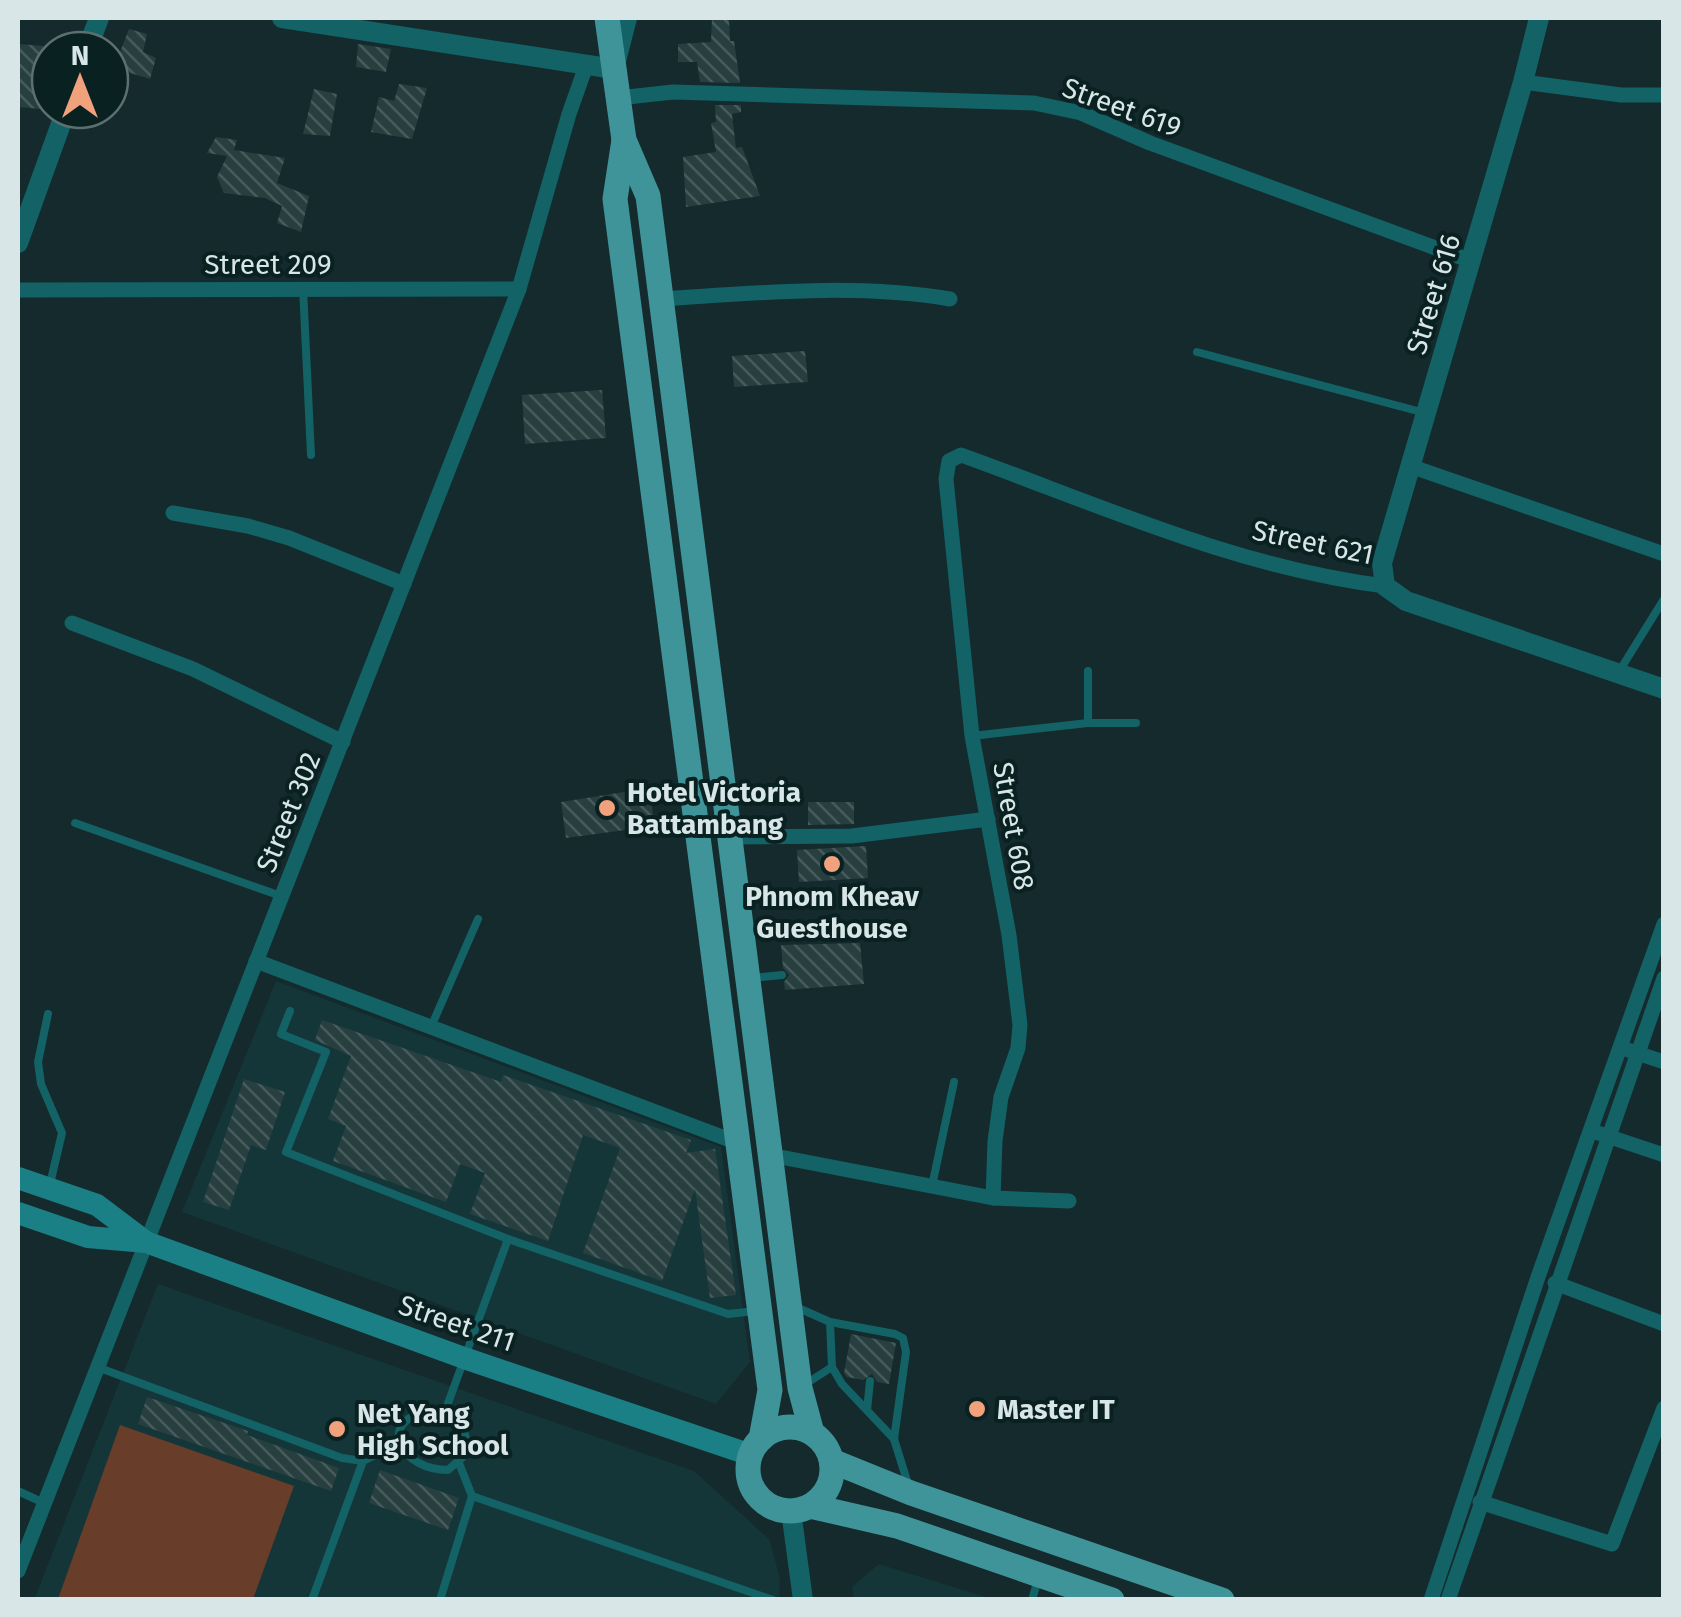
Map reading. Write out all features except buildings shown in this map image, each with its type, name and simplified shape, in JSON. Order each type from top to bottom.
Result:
[{"type":"main road","points":[[607,18],[624,140],[648,196],[800,1388],[812,1433]]},
{"type":"main road","points":[[624,140],[614,200],[770,1390],[749,1478],[769,1505],[897,1526],[1036,1587],[1112,1600]]},
{"type":"main road","name":"Street 211","points":[[18,1178],[97,1205],[146,1242]]},
{"type":"main road","name":"Street 211","points":[[18,1212],[88,1237],[146,1242],[464,1358],[756,1447]]},
{"type":"main road","points":[[756,1447],[780,1428],[791,1427],[822,1440],[832,1461],[830,1482],[818,1500],[801,1508]]},
{"type":"main road","points":[[832,1461],[911,1493],[1222,1600]]},
{"type":"street","points":[[282,18],[375,26],[614,69],[628,18]]},
{"type":"street","name":"Street 616","points":[[1385,586],[1382,563],[1523,82],[1538,18]]},
{"type":"street","name":"Street 302","points":[[18,1571],[520,289],[586,66]]},
{"type":"street","points":[[1523,82],[1621,95],[1664,95]]},
{"type":"street","name":"Street 619","points":[[618,98],[673,92],[1034,103],[1081,113],[1150,144],[1471,261]]},
{"type":"street","points":[[18,243],[27,191],[56,130]]},
{"type":"street","name":"Street 209","points":[[18,290],[520,289]]},
{"type":"street","points":[[660,299],[824,290],[900,290],[950,299]]},
{"type":"street","name":"Street 621","points":[[949,461],[962,455],[1238,555],[1328,579],[1385,586],[1406,601],[1664,689]]},
{"type":"street","name":"Street 608","points":[[949,461],[946,479],[972,736],[1009,935],[1020,1026],[1018,1048],[1001,1097],[993,1198]]},
{"type":"street","points":[[1410,466],[1664,554]]},
{"type":"street","points":[[173,513],[248,526],[289,538],[404,584]]},
{"type":"street","points":[[72,623],[193,670],[344,742]]},
{"type":"street","points":[[728,837],[852,836],[988,819]]},
{"type":"street","points":[[1431,1600],[1469,1478],[1664,924]]},
{"type":"street","points":[[256,962],[738,1143]]},
{"type":"street","points":[[1448,1600],[1664,978]]},
{"type":"street","points":[[1620,1047],[1664,1062]]},
{"type":"street","points":[[1589,1130],[1664,1155]]},
{"type":"street","points":[[770,1155],[993,1198],[1069,1201]]},
{"type":"street","points":[[1555,1283],[1664,1324]]},
{"type":"street","points":[[1480,1502],[1612,1544],[1664,1408]]},
{"type":"street","points":[[801,1508],[803,1599]]},
{"type":"lane","points":[[303,288],[311,454]]},
{"type":"lane","points":[[1197,352],[1426,414]]},
{"type":"lane","points":[[1617,674],[1664,599]]},
{"type":"lane","points":[[1088,671],[1088,724]]},
{"type":"lane","points":[[972,736],[1136,723]]},
{"type":"lane","points":[[75,823],[281,896]]},
{"type":"lane","points":[[431,1028],[478,919]]},
{"type":"lane","points":[[746,978],[782,975]]},
{"type":"lane","points":[[290,1012],[281,1034],[326,1052],[286,1152],[508,1239],[728,1314],[760,1310]]},
{"type":"lane","points":[[48,1014],[39,1073],[62,1133],[49,1189]]},
{"type":"lane","points":[[932,1186],[954,1082]]},
{"type":"lane","points":[[443,1416],[508,1239]]},
{"type":"lane","points":[[790,1304],[830,1322],[902,1338],[906,1352],[894,1439],[911,1493]]},
{"type":"lane","points":[[830,1322],[832,1366],[842,1384],[894,1439]]},
{"type":"lane","points":[[800,1388],[832,1366]]},
{"type":"lane","points":[[97,1367],[342,1458],[363,1461],[400,1443]]},
{"type":"lane","points":[[867,1410],[870,1381]]},
{"type":"lane","points":[[426,1412],[443,1416],[459,1424],[467,1440],[459,1464],[448,1470],[424,1466],[404,1454],[400,1443],[403,1426],[409,1419],[426,1412]]},
{"type":"lane","points":[[312,1600],[363,1461]]},
{"type":"lane","points":[[440,1600],[472,1496],[459,1464]]},
{"type":"lane","points":[[18,1491],[44,1503]]},
{"type":"lane","points":[[472,1496],[773,1600]]},
{"type":"lane","points":[[794,1600],[803,1599]]},
{"type":"shaded area","points":[[276,981],[721,1147],[750,1362],[716,1404],[182,1212]]},
{"type":"shaded area","name":"Net Yang High School","points":[[158,1284],[694,1471],[769,1539],[780,1578],[779,1600],[34,1600]]},
{"type":"shaded area","points":[[120,1425],[294,1486],[253,1599],[58,1599]]},
{"type":"shaded area","points":[[879,1564],[992,1599],[854,1599],[852,1587]]},
{"type":"place","name":"Hotel Victoria Battambang","points":[[607,808]]},
{"type":"place","name":"Phnom Kheav Guesthouse","points":[[832,864]]},
{"type":"place","name":"Master IT","points":[[977,1409]]},
{"type":"place","name":"Net Yang High School","points":[[337,1429]]}]
